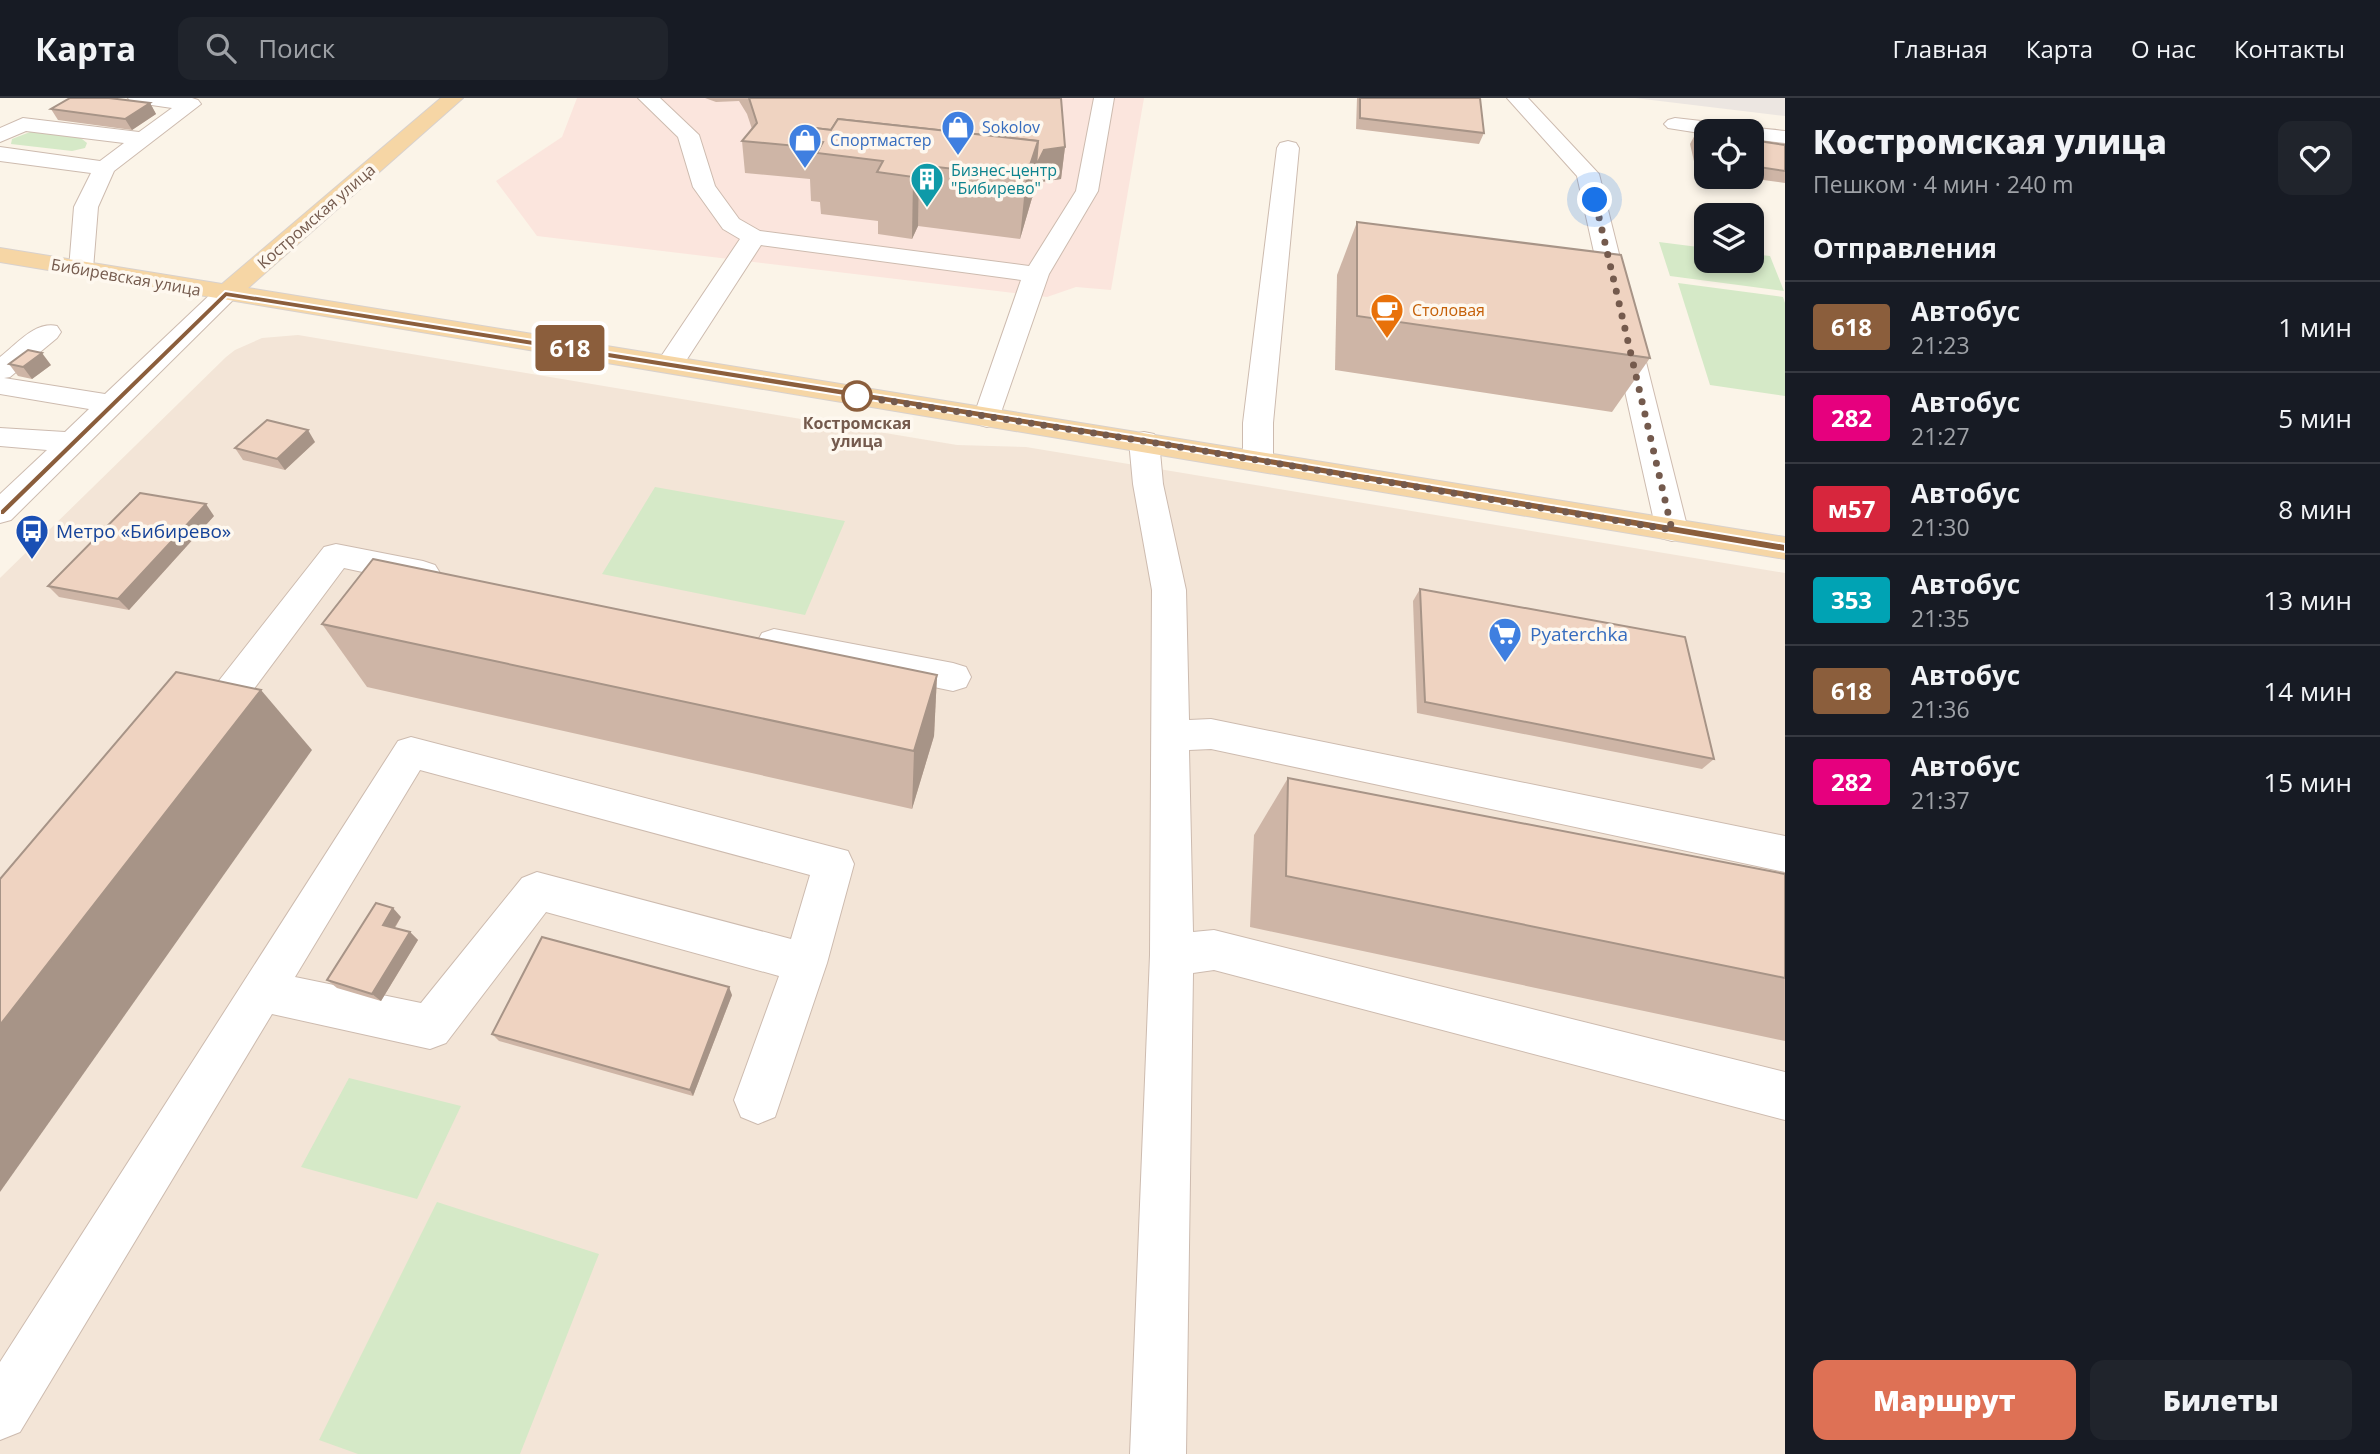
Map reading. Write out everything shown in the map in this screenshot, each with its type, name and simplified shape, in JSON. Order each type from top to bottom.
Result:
[{"type":"main road","name":"Костромская улица","points":[[225,294],[453,98]]},
{"type":"main road","name":"Бибиревская улица","points":[[0,255],[1785,548]]},
{"type":"street","points":[[138,98],[195,101]]},
{"type":"street","points":[[648,98],[688,135],[704,187],[731,224],[754,237],[1036,274]]},
{"type":"street","points":[[987,418],[1025,340],[1036,274],[1087,191],[1104,98]]},
{"type":"street","points":[[1517,98],[1588,174],[1672,530]]},
{"type":"street","points":[[81,269],[86,207],[104,168],[195,101]]},
{"type":"street","points":[[0,136],[23,124],[50,104]]},
{"type":"street","points":[[23,124],[143,139]]},
{"type":"street","points":[[1675,124],[1694,126]]},
{"type":"street","points":[[1764,134],[1785,137]]},
{"type":"street","points":[[1258,461],[1258,423],[1288,148]]},
{"type":"street","points":[[0,154],[104,168]]},
{"type":"street","points":[[670,364],[754,237]]},
{"type":"street","name":"Костромская улица","points":[[0,512],[225,294]]},
{"type":"street","points":[[0,348],[36,330],[0,371]]},
{"type":"street","points":[[0,386],[109,404]]},
{"type":"street","points":[[0,438],[71,442]]},
{"type":"street","points":[[1144,441],[1148,484],[1169,590],[1172,955],[1158,1454]]},
{"type":"street","points":[[186,750],[336,555],[450,578]]},
{"type":"street","points":[[747,636],[953,677]]},
{"type":"street","points":[[1170,736],[1212,734],[1785,854]]},
{"type":"street","points":[[0,1412],[411,752],[834,864],[805,963],[758,1100]]},
{"type":"street","points":[[261,991],[430,1027],[537,891],[805,963]]},
{"type":"street","points":[[1172,955],[1214,950],[1785,1096]]},
{"type":"shaded area","points":[[577,98],[1144,98],[1111,290],[1076,287],[1047,297],[537,236],[496,181],[562,137]]},
{"type":"shaded area","points":[[1635,98],[1785,98],[1785,116]]},
{"type":"shaded area","points":[[298,335],[957,445],[1026,447],[1785,573],[1785,1454],[0,1454],[0,578],[226,357],[262,338]]},
{"type":"green space","points":[[59,130],[77,135],[87,143],[85,148],[72,151],[11,144],[12,139],[30,132]]},
{"type":"green space","points":[[1659,242],[1694,246],[1694,273],[1764,273],[1764,255],[1770,256],[1784,291],[1670,276]]},
{"type":"green space","points":[[1678,283],[1783,297],[1785,396],[1710,385]]},
{"type":"green space","points":[[655,487],[845,521],[805,615],[602,574]]},
{"type":"green space","points":[[349,1078],[461,1106],[417,1199],[301,1167]]},
{"type":"green space","points":[[437,1202],[599,1254],[520,1454],[358,1454],[319,1440]]},
{"type":"building","points":[[70,98],[109,98],[150,103],[125,119],[51,109]]},
{"type":"building","points":[[749,98],[1061,98],[1065,147],[1044,150],[1036,166],[1038,141],[838,119],[831,130],[815,128],[807,140],[807,147],[742,141],[757,123]]},
{"type":"building","points":[[1360,98],[1480,98],[1484,133],[1360,118]]},
{"type":"building","points":[[838,119],[1038,141],[1026,177],[919,165],[913,177],[877,172],[883,161],[817,153],[823,142],[807,140],[815,128],[831,130]]},
{"type":"building","points":[[1764,142],[1785,145],[1785,171],[1764,168]]},
{"type":"building","points":[[1357,222],[1621,255],[1650,358],[1357,316]]},
{"type":"building","points":[[28,350],[42,353],[23,367],[9,364]]},
{"type":"building","points":[[267,420],[308,430],[277,459],[235,448]]},
{"type":"building","points":[[140,493],[206,504],[118,599],[48,586]]},
{"type":"building","points":[[373,559],[937,675],[914,751],[322,624]]},
{"type":"building","points":[[1420,589],[1685,637],[1714,759],[1425,702]]},
{"type":"building","points":[[176,672],[261,690],[0,1025],[0,879]]},
{"type":"building","points":[[1288,778],[1785,874],[1785,978],[1286,876]]},
{"type":"building","points":[[376,903],[393,908],[383,925],[410,932],[372,994],[327,980]]},
{"type":"building","points":[[542,937],[729,987],[690,1090],[492,1034]]},
{"type":"bus line","name":"618","points":[[0,512],[225,294],[1144,441],[1785,548]]},
{"type":"place","name":"Sokolov","points":[[958,157]]},
{"type":"place","name":"Спортмастер","points":[[805,170]]},
{"type":"place","name":"Бизнес-центр \"Бибирево\"","points":[[927,209]]},
{"type":"place","name":"Столовая","points":[[1387,340]]},
{"type":"place","name":"Костромская улица","points":[[857,396]]},
{"type":"place","name":"Метро «Бибирево»","points":[[32,561]]},
{"type":"place","name":"Pyaterchka","points":[[1505,664]]},
{"type":"route","points":[[857,396],[1144,441],[1672,530],[1595,200]]}]
